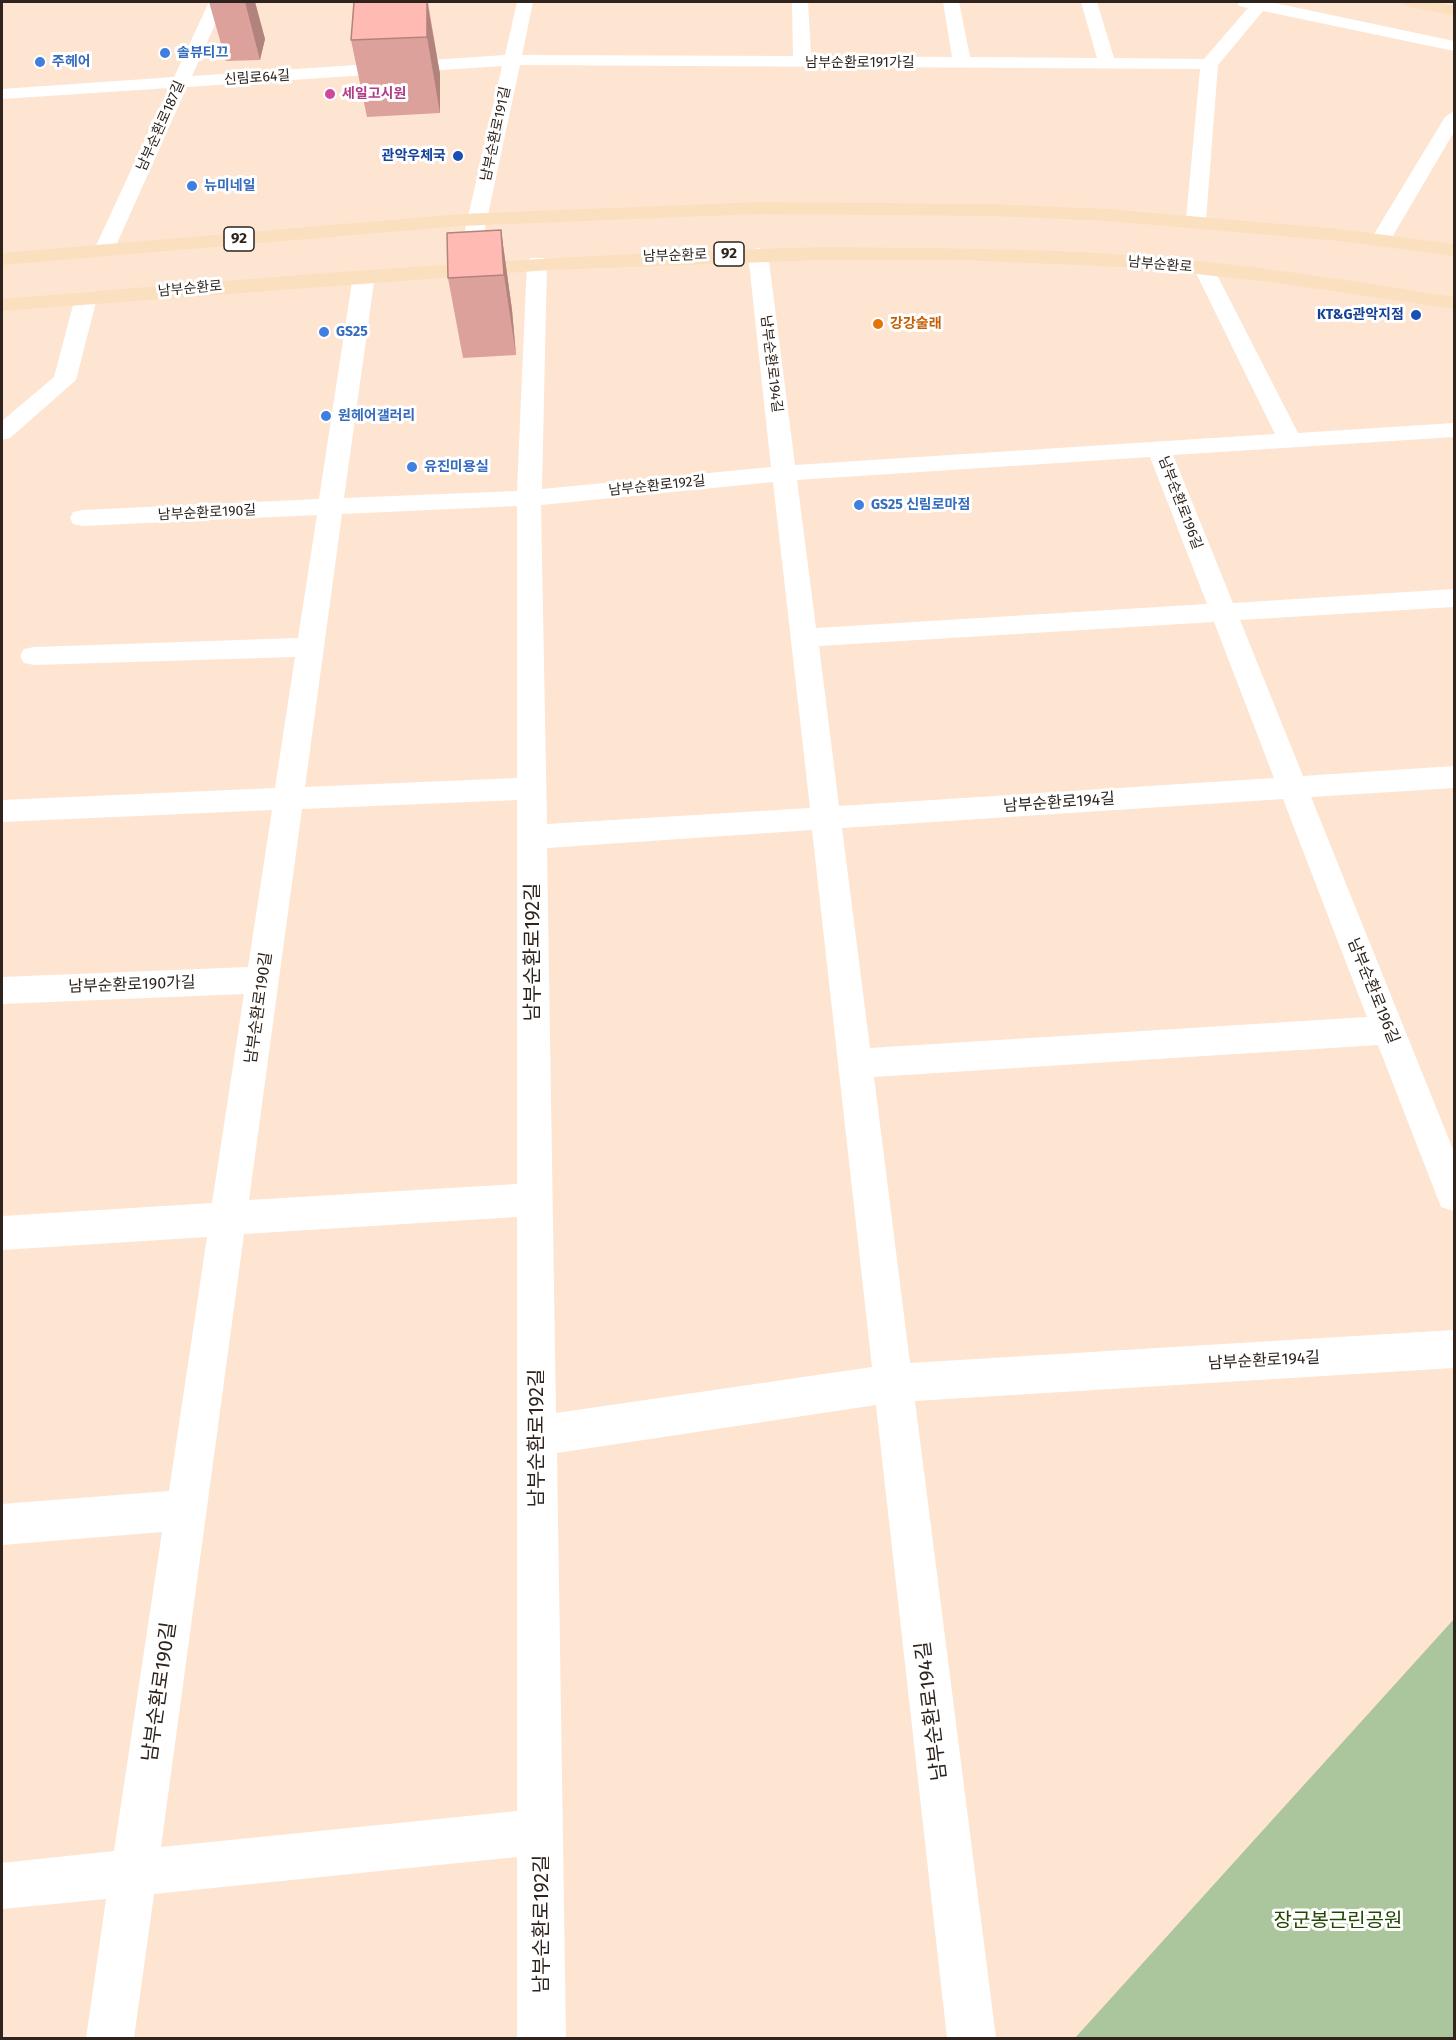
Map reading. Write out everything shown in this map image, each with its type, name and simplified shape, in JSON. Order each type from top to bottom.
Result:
[{"type":"main road","points":[[1411,2],[1455,10]]},
{"type":"main road","name":"92","points":[[2,259],[477,219],[712,210],[879,208],[1053,212],[1196,220],[1381,239],[1455,250]]},
{"type":"main road","name":"남부순환로","points":[[2,305],[467,266],[758,254],[985,255],[1100,260],[1308,279],[1455,303]]},
{"type":"street","name":"남부순환로187길","points":[[104,250],[217,2]]},
{"type":"street","name":"남부순환로191길","points":[[467,266],[525,2]]},
{"type":"street","points":[[800,2],[802,62]]},
{"type":"street","points":[[951,2],[962,63]]},
{"type":"street","points":[[1089,2],[1107,63]]},
{"type":"street","points":[[1196,220],[1209,64],[1255,3],[1455,46]]},
{"type":"street","name":"신림로64길","points":[[2,94],[512,60]]},
{"type":"street","name":"남부순환로191가길","points":[[512,60],[1209,64]]},
{"type":"street","points":[[1381,239],[1455,117]]},
{"type":"street","name":"남부순환로194길","points":[[758,254],[806,638],[972,2038]]},
{"type":"street","name":"남부순환로192길","points":[[537,262],[530,498],[542,2038]]},
{"type":"street","points":[[1204,269],[1290,440]]},
{"type":"street","name":"남부순환로190길","points":[[110,2038],[364,275]]},
{"type":"street","points":[[2,434],[64,380],[86,298]]},
{"type":"street","name":"남부순환로196길","points":[[1455,430],[1159,449],[1455,1195]]},
{"type":"street","points":[[785,473],[1159,449]]},
{"type":"street","name":"남부순환로192길","points":[[530,498],[785,473]]},
{"type":"street","name":"남부순환로190길","points":[[82,518],[530,498]]},
{"type":"street","points":[[806,638],[1455,598]]},
{"type":"street","points":[[34,656],[311,646]]},
{"type":"street","points":[[1292,788],[1455,777]]},
{"type":"street","points":[[2,811],[532,788]]},
{"type":"street","name":"남부순환로194길","points":[[826,818],[1292,788]]},
{"type":"street","points":[[532,837],[826,818]]},
{"type":"street","name":"남부순환로190가길","points":[[2,990],[263,980]]},
{"type":"street","points":[[855,1064],[1389,1030]]},
{"type":"street","points":[[2,1233],[535,1198]]},
{"type":"street","name":"남부순환로194길","points":[[537,1436],[893,1383],[1455,1349]]},
{"type":"street","points":[[2,1524],[186,1510]]},
{"type":"street","points":[[2,1886],[541,1832]]},
{"type":"green space","name":"장군봉근린공원","points":[[1454,1619],[1454,2038],[1075,2038]]},
{"type":"building","points":[[354,2],[427,2],[427,37],[351,40]]},
{"type":"building","points":[[501,230],[504,275],[448,278],[447,233]]},
{"type":"place","name":"솔뷰티끄","points":[[165,53]]},
{"type":"place","name":"주헤어","points":[[40,62]]},
{"type":"place","name":"세일고시원","points":[[330,94]]},
{"type":"place","name":"관악우체국","points":[[458,156]]},
{"type":"place","name":"뉴미네일","points":[[192,186]]},
{"type":"place","name":"KT&G관악지점","points":[[1416,315]]},
{"type":"place","name":"강강술래","points":[[878,324]]},
{"type":"place","name":"GS25","points":[[324,332]]},
{"type":"place","name":"원헤어갤러리","points":[[326,416]]},
{"type":"place","name":"유진미용실","points":[[412,467]]},
{"type":"place","name":"GS25 신림로마점","points":[[859,505]]}]
